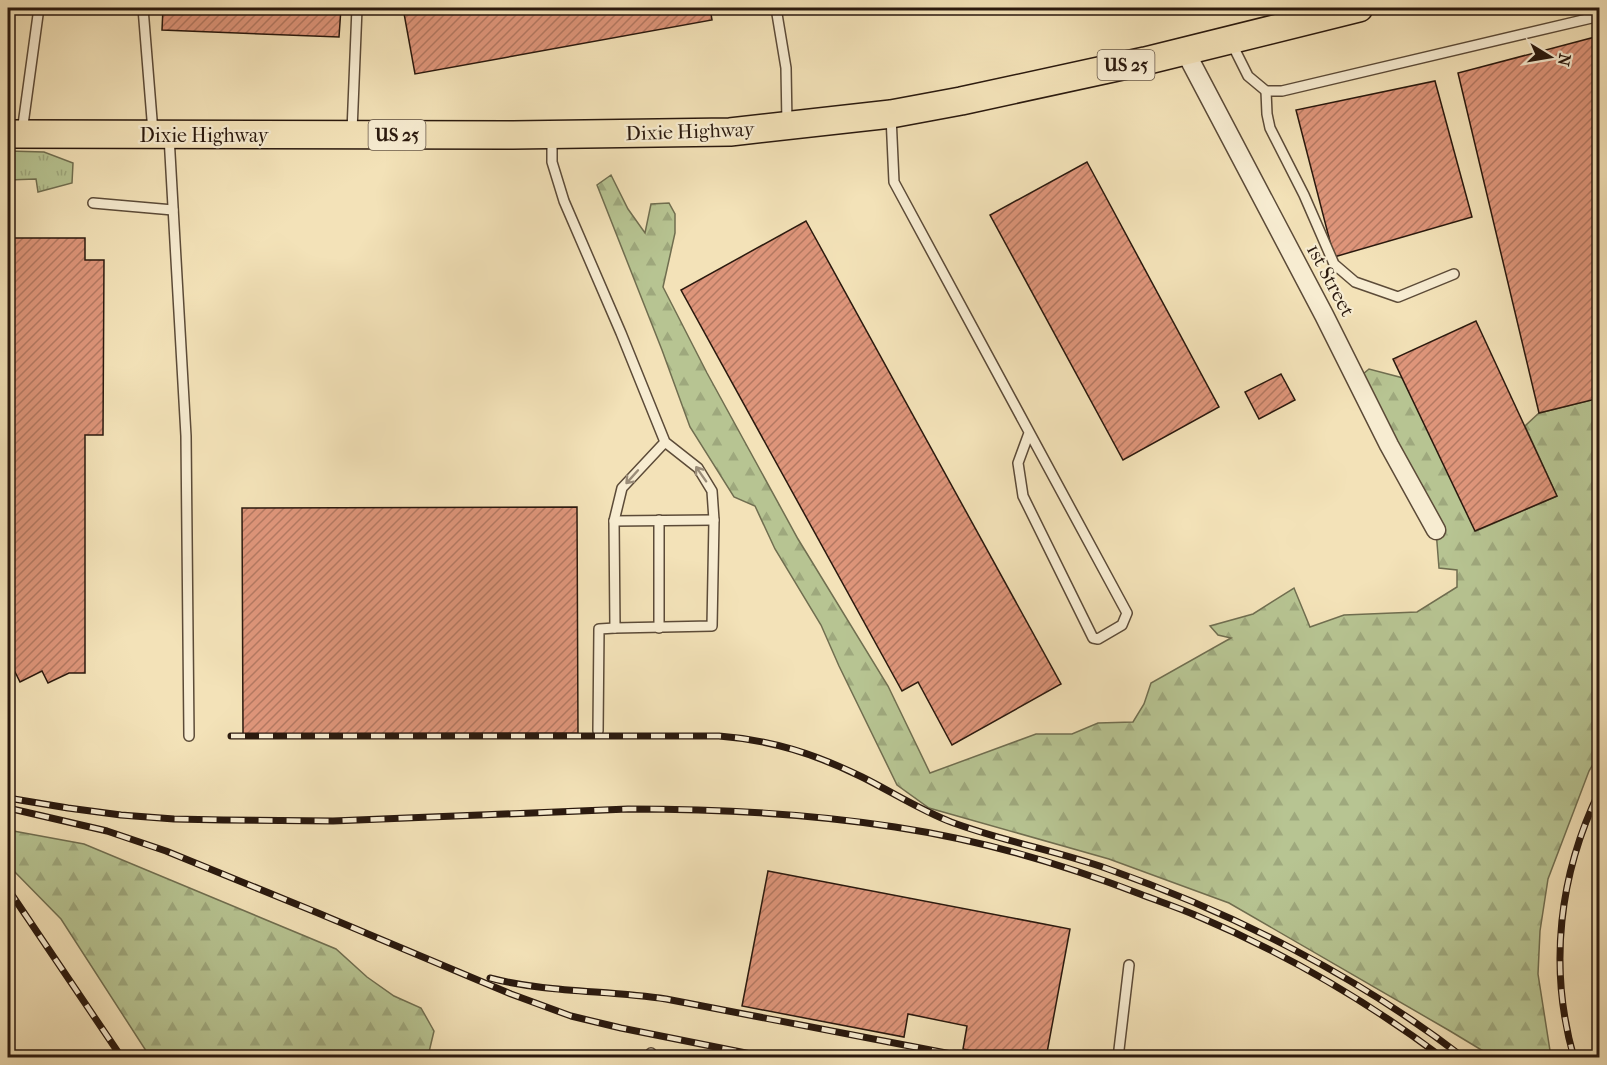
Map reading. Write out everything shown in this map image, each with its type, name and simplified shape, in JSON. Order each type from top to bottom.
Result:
[{"type":"main road","name":"Dixie Highway","points":[[15,134],[351,135],[730,132],[891,114],[1040,84],[1185,51],[1298,19],[1359,8]]},
{"type":"street","name":"1st Street","points":[[1185,51],[1324,315],[1389,445],[1437,530]]},
{"type":"lane","points":[[143,8],[173,210],[186,436],[189,736]]},
{"type":"lane","points":[[351,135],[357,8]]},
{"type":"lane","points":[[776,8],[786,68],[787,126]]},
{"type":"lane","points":[[15,134],[38,15]]},
{"type":"lane","points":[[1230,39],[1248,76],[1266,91],[1282,91],[1599,16]]},
{"type":"lane","points":[[1266,91],[1270,128],[1304,195],[1334,264],[1354,282],[1398,297],[1454,274]]},
{"type":"lane","points":[[891,114],[894,182],[1127,613],[1122,625],[1098,639],[1093,638],[1023,496],[1018,463],[1029,433]]},
{"type":"lane","points":[[552,134],[552,162],[564,201],[665,442],[698,468],[712,491],[714,520],[712,626],[599,629],[598,731]]},
{"type":"lane","points":[[93,203],[173,210]]},
{"type":"lane","points":[[615,628],[614,520],[622,488],[665,442]]},
{"type":"lane","points":[[614,520],[714,520]]},
{"type":"lane","points":[[659,520],[659,628]]},
{"type":"lane","points":[[1118,1058],[1129,965]]},
{"type":"green space","points":[[8,151],[44,152],[73,163],[72,183],[38,192],[36,179],[8,180]]},
{"type":"green space","points":[[611,175],[628,209],[645,233],[651,204],[669,203],[675,214],[675,233],[663,287],[707,373],[798,539],[888,686],[930,773],[1036,734],[1072,734],[1098,723],[1133,722],[1144,704],[1151,683],[1231,638],[1218,635],[1210,626],[1253,614],[1294,588],[1310,627],[1344,615],[1417,612],[1457,587],[1457,570],[1439,568],[1436,530],[1356,380],[1369,369],[1403,378],[1476,531],[1557,496],[1525,426],[1539,413],[1599,398],[1599,754],[1589,771],[1548,879],[1540,931],[1538,974],[1551,1057],[1493,1057],[1229,903],[1109,859],[929,808],[897,785],[821,625],[775,549],[755,506],[734,497],[690,427],[597,185]]},
{"type":"green space","points":[[8,830],[84,844],[336,949],[367,977],[394,996],[421,1008],[434,1031],[429,1052],[423,1058],[150,1057],[61,919],[8,865]]},
{"type":"building","points":[[163,8],[341,8],[339,37],[162,30]]},
{"type":"building","points":[[403,8],[710,8],[712,20],[415,74]]},
{"type":"building","points":[[1595,37],[1600,56],[1600,398],[1539,413],[1458,73]]},
{"type":"building","points":[[1435,81],[1472,217],[1334,257],[1296,110]]},
{"type":"building","points":[[1087,162],[1219,407],[1123,460],[990,215]]},
{"type":"building","points":[[806,221],[1061,684],[952,745],[918,682],[902,691],[681,290]]},
{"type":"building","points":[[8,238],[85,238],[85,260],[104,260],[103,435],[85,435],[85,673],[69,673],[48,683],[42,671],[20,682],[14,670],[8,673]]},
{"type":"building","points":[[1476,321],[1557,496],[1475,531],[1393,359]]},
{"type":"building","points":[[1281,374],[1295,400],[1259,419],[1245,392]]},
{"type":"building","points":[[577,507],[578,733],[243,734],[242,508]]},
{"type":"building","points":[[768,871],[1070,929],[1046,1058],[1006,1058],[963,1049],[967,1026],[908,1014],[904,1037],[742,1006]]},
{"type":"building","points":[[8,1049],[50,1058],[8,1058]]},
{"type":"railway","points":[[231,736],[719,736],[793,749],[845,769],[951,822],[1108,869],[1155,886],[1248,927],[1293,949],[1381,1000],[1464,1058]]},
{"type":"railway","points":[[1574,1058],[1561,990],[1562,921],[1575,855],[1600,790]]},
{"type":"railway","points":[[8,798],[121,815],[174,819],[333,821],[662,809],[795,815],[927,832],[1050,863],[1110,883],[1228,929],[1324,979],[1385,1017],[1443,1058]]},
{"type":"railway","points":[[8,808],[107,831],[166,851],[511,994],[571,1016],[771,1058]]},
{"type":"railway","points":[[8,889],[122,1058]]},
{"type":"railway","points":[[490,978],[556,989],[666,999],[972,1058]]}]
